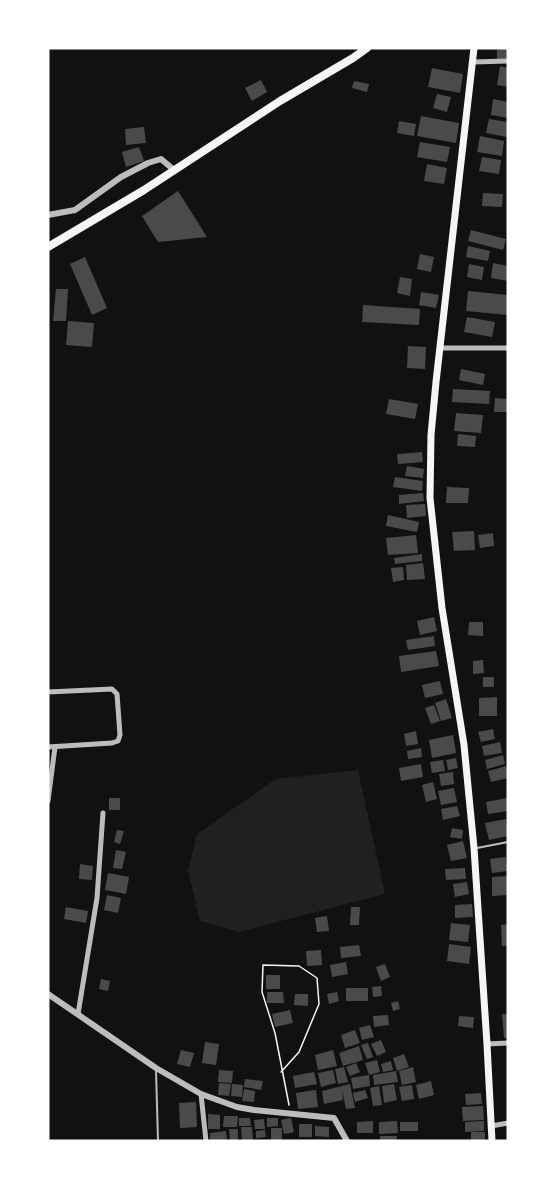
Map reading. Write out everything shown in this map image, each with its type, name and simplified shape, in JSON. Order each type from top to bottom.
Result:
[{"type":"main road","points":[[48,247],[144,190],[280,101],[367,48]]},
{"type":"main road","points":[[474,48],[431,435],[430,498],[442,608],[464,745],[474,848],[492,1141]]},
{"type":"street","points":[[473,63],[508,62]]},
{"type":"street","points":[[48,215],[75,210],[121,177],[148,163],[161,159],[174,170]]},
{"type":"street","points":[[440,348],[508,348]]},
{"type":"street","points":[[48,692],[112,688],[117,694],[120,735],[118,741],[112,743],[48,747]]},
{"type":"street","points":[[48,799],[55,747]]},
{"type":"street","points":[[78,1014],[97,898],[103,813]]},
{"type":"street","points":[[48,994],[156,1068],[201,1094],[237,1107],[291,1115],[334,1118],[347,1141]]},
{"type":"street","points":[[487,1044],[508,1043]]},
{"type":"street","points":[[201,1094],[206,1141]]},
{"type":"street","points":[[491,1126],[508,1123]]},
{"type":"lane","points":[[474,848],[508,842]]},
{"type":"lane","points":[[156,1068],[158,1141]]},
{"type":"path","points":[[281,1072],[299,1052],[319,1004],[316,978],[299,966],[263,965],[262,992],[275,1033],[281,1072],[291,1115]]},
{"type":"shaded area","points":[[358,770],[385,894],[239,932],[200,921],[188,871],[197,834],[276,779]]},
{"type":"building","points":[[497,48],[508,48],[508,59],[497,59]]},
{"type":"building","points":[[500,66],[508,68],[508,87],[497,85]]},
{"type":"building","points":[[432,68],[463,74],[460,93],[428,87]]},
{"type":"building","points":[[261,80],[267,92],[252,101],[245,88]]},
{"type":"building","points":[[354,81],[369,84],[367,92],[352,88]]},
{"type":"building","points":[[437,94],[451,97],[447,112],[433,108]]},
{"type":"building","points":[[493,99],[508,102],[508,118],[491,115]]},
{"type":"building","points":[[421,116],[459,123],[456,143],[417,136]]},
{"type":"building","points":[[489,119],[508,122],[507,137],[486,133]]},
{"type":"building","points":[[399,121],[416,124],[414,136],[397,133]]},
{"type":"building","points":[[144,127],[146,143],[126,145],[125,129]]},
{"type":"building","points":[[480,136],[504,141],[502,156],[477,152]]},
{"type":"building","points":[[420,142],[450,147],[447,162],[417,157]]},
{"type":"building","points":[[139,147],[144,161],[126,167],[122,152]]},
{"type":"building","points":[[482,157],[501,160],[499,174],[479,171]]},
{"type":"building","points":[[427,164],[447,168],[444,184],[424,181]]},
{"type":"building","points":[[178,191],[207,237],[158,242],[142,216]]},
{"type":"building","points":[[483,193],[503,194],[502,207],[482,206]]},
{"type":"building","points":[[471,230],[506,239],[503,250],[468,241]]},
{"type":"building","points":[[468,246],[490,251],[488,261],[466,257]]},
{"type":"building","points":[[420,254],[434,257],[431,272],[417,269]]},
{"type":"building","points":[[85,257],[107,308],[92,315],[70,264]]},
{"type":"building","points":[[493,263],[508,266],[508,281],[491,278]]},
{"type":"building","points":[[469,264],[484,267],[482,280],[467,277]]},
{"type":"building","points":[[400,277],[412,279],[410,296],[397,293]]},
{"type":"building","points":[[56,289],[68,289],[66,321],[53,321]]},
{"type":"building","points":[[468,291],[508,295],[508,315],[466,311]]},
{"type":"building","points":[[421,292],[439,295],[436,308],[419,305]]},
{"type":"building","points":[[363,305],[420,309],[419,325],[362,322]]},
{"type":"building","points":[[467,317],[495,322],[492,337],[464,332]]},
{"type":"building","points":[[68,321],[94,323],[92,347],[66,345]]},
{"type":"building","points":[[408,346],[426,347],[425,369],[407,368]]},
{"type":"building","points":[[461,369],[485,374],[483,385],[459,380]]},
{"type":"building","points":[[453,389],[490,391],[489,404],[452,402]]},
{"type":"building","points":[[495,398],[508,399],[508,412],[494,412]]},
{"type":"building","points":[[389,399],[418,404],[415,419],[386,414]]},
{"type":"building","points":[[456,413],[483,415],[481,433],[454,431]]},
{"type":"building","points":[[458,434],[476,436],[475,447],[457,446]]},
{"type":"building","points":[[422,452],[423,462],[398,464],[397,454]]},
{"type":"building","points":[[407,466],[424,469],[423,478],[405,476]]},
{"type":"building","points":[[395,477],[423,481],[422,491],[393,487]]},
{"type":"building","points":[[447,487],[469,488],[468,503],[446,503]]},
{"type":"building","points":[[423,493],[424,501],[399,504],[399,495]]},
{"type":"building","points":[[425,504],[426,516],[407,518],[406,505]]},
{"type":"building","points":[[388,515],[419,522],[417,532],[386,526]]},
{"type":"building","points":[[474,531],[475,550],[454,551],[452,532]]},
{"type":"building","points":[[493,533],[494,546],[480,548],[478,535]]},
{"type":"building","points":[[416,535],[418,553],[388,555],[386,538]]},
{"type":"building","points":[[422,554],[422,561],[395,564],[394,558]]},
{"type":"building","points":[[423,563],[425,579],[407,580],[406,565]]},
{"type":"building","points":[[403,567],[404,580],[393,582],[391,568]]},
{"type":"building","points":[[434,617],[437,631],[420,635],[417,621]]},
{"type":"building","points":[[469,622],[483,622],[483,636],[468,635]]},
{"type":"building","points":[[434,636],[435,646],[408,650],[406,640]]},
{"type":"building","points":[[436,651],[439,666],[401,672],[399,656]]},
{"type":"building","points":[[483,660],[484,673],[473,674],[473,661]]},
{"type":"building","points":[[483,677],[494,677],[494,687],[483,687]]},
{"type":"building","points":[[440,681],[443,694],[425,698],[422,685]]},
{"type":"building","points":[[497,697],[497,716],[479,716],[479,698]]},
{"type":"building","points":[[446,699],[452,718],[441,721],[435,703]]},
{"type":"building","points":[[434,705],[440,721],[431,724],[425,708]]},
{"type":"building","points":[[493,729],[495,739],[481,742],[478,732]]},
{"type":"building","points":[[416,731],[418,744],[406,746],[404,734]]},
{"type":"building","points":[[453,735],[456,753],[432,758],[429,740]]},
{"type":"building","points":[[500,742],[502,753],[484,756],[482,746]]},
{"type":"building","points":[[421,748],[422,757],[408,759],[407,751]]},
{"type":"building","points":[[503,755],[505,764],[487,769],[485,760]]},
{"type":"building","points":[[456,758],[458,768],[448,770],[446,760]]},
{"type":"building","points":[[443,760],[445,771],[432,773],[430,762]]},
{"type":"building","points":[[421,764],[423,777],[401,781],[399,768]]},
{"type":"building","points":[[506,766],[508,778],[491,782],[488,771]]},
{"type":"building","points":[[453,772],[454,784],[441,786],[439,774]]},
{"type":"building","points":[[433,782],[437,799],[426,802],[422,785]]},
{"type":"building","points":[[454,788],[457,802],[441,805],[438,791]]},
{"type":"building","points":[[109,798],[120,798],[120,810],[109,810]]},
{"type":"building","points":[[507,798],[508,811],[488,814],[486,802]]},
{"type":"building","points":[[457,806],[460,816],[443,820],[441,809]]},
{"type":"building","points":[[506,819],[508,836],[489,840],[485,823]]},
{"type":"building","points":[[452,828],[463,830],[462,839],[450,837]]},
{"type":"building","points":[[117,830],[124,831],[120,844],[114,842]]},
{"type":"building","points":[[463,841],[467,858],[451,861],[447,845]]},
{"type":"building","points":[[116,850],[126,852],[122,869],[113,868]]},
{"type":"building","points":[[506,857],[507,871],[492,873],[490,859]]},
{"type":"building","points":[[80,864],[93,866],[92,880],[79,879]]},
{"type":"building","points":[[465,868],[466,879],[446,880],[445,869]]},
{"type":"building","points":[[108,873],[129,877],[126,894],[105,890]]},
{"type":"building","points":[[507,876],[508,895],[492,896],[492,877]]},
{"type":"building","points":[[467,882],[469,894],[455,897],[453,884]]},
{"type":"building","points":[[107,895],[121,898],[118,913],[104,910]]},
{"type":"building","points":[[472,904],[473,917],[455,918],[455,905]]},
{"type":"building","points":[[66,907],[88,911],[86,923],[64,919]]},
{"type":"building","points":[[351,907],[360,907],[359,925],[350,925]]},
{"type":"building","points":[[327,916],[329,931],[317,932],[315,918]]},
{"type":"building","points":[[451,923],[470,925],[468,942],[449,940]]},
{"type":"building","points":[[508,924],[508,946],[502,946],[501,925]]},
{"type":"building","points":[[449,944],[471,947],[469,964],[447,961]]},
{"type":"building","points":[[359,945],[361,956],[341,958],[340,947]]},
{"type":"building","points":[[321,950],[322,965],[307,966],[306,951]]},
{"type":"building","points":[[346,962],[348,974],[332,977],[330,965]]},
{"type":"building","points":[[385,964],[390,977],[381,981],[376,967]]},
{"type":"building","points":[[266,975],[280,975],[280,989],[266,989]]},
{"type":"building","points":[[101,979],[110,981],[108,991],[99,989]]},
{"type":"building","points":[[381,986],[382,996],[373,997],[372,987]]},
{"type":"building","points":[[346,988],[368,988],[368,1001],[346,1001]]},
{"type":"building","points":[[267,992],[283,992],[284,1003],[267,1003]]},
{"type":"building","points":[[337,992],[339,1001],[329,1004],[327,994]]},
{"type":"building","points":[[295,994],[308,994],[308,1006],[294,1005]]},
{"type":"building","points":[[398,1001],[400,1009],[393,1011],[391,1003]]},
{"type":"building","points":[[290,1010],[293,1023],[275,1027],[272,1014]]},
{"type":"building","points":[[502,1014],[508,1014],[508,1038],[504,1038]]},
{"type":"building","points":[[388,1015],[389,1025],[374,1027],[373,1016]]},
{"type":"building","points":[[459,1016],[474,1017],[473,1028],[458,1026]]},
{"type":"building","points":[[370,1025],[374,1037],[362,1040],[359,1028]]},
{"type":"building","points":[[355,1030],[360,1043],[345,1048],[341,1035]]},
{"type":"building","points":[[381,1040],[386,1052],[377,1056],[371,1044]]},
{"type":"building","points":[[205,1042],[219,1044],[216,1065],[202,1063]]},
{"type":"building","points":[[368,1043],[373,1057],[367,1059],[361,1045]]},
{"type":"building","points":[[359,1046],[363,1060],[343,1066],[339,1053]]},
{"type":"building","points":[[181,1050],[194,1053],[190,1067],[177,1064]]},
{"type":"building","points":[[333,1050],[337,1066],[318,1070],[315,1055]]},
{"type":"building","points":[[404,1054],[409,1067],[397,1071],[393,1058]]},
{"type":"building","points":[[377,1060],[380,1072],[369,1075],[365,1063]]},
{"type":"building","points":[[391,1061],[393,1070],[383,1072],[381,1064]]},
{"type":"building","points":[[356,1063],[360,1072],[350,1076],[346,1067]]},
{"type":"building","points":[[344,1067],[348,1082],[338,1084],[335,1069]]},
{"type":"building","points":[[413,1067],[416,1082],[402,1085],[399,1071]]},
{"type":"building","points":[[219,1070],[233,1071],[232,1083],[218,1082]]},
{"type":"building","points":[[333,1070],[336,1083],[321,1087],[318,1073]]},
{"type":"building","points":[[396,1071],[398,1082],[374,1085],[373,1075]]},
{"type":"building","points":[[314,1072],[317,1084],[295,1088],[293,1076]]},
{"type":"building","points":[[369,1075],[370,1086],[353,1089],[351,1078]]},
{"type":"building","points":[[245,1079],[263,1081],[261,1090],[244,1087]]},
{"type":"building","points":[[431,1081],[434,1095],[419,1099],[416,1085]]},
{"type":"building","points":[[219,1083],[231,1084],[229,1096],[218,1095]]},
{"type":"building","points":[[232,1084],[243,1085],[242,1097],[231,1096]]},
{"type":"building","points":[[350,1084],[355,1108],[346,1109],[342,1090],[343,1100],[324,1104],[322,1091]]},
{"type":"building","points":[[394,1084],[397,1100],[384,1103],[382,1086]]},
{"type":"building","points":[[412,1085],[414,1099],[402,1101],[399,1087]]},
{"type":"building","points":[[379,1086],[382,1105],[373,1106],[370,1088]]},
{"type":"building","points":[[244,1089],[255,1091],[254,1102],[242,1101]]},
{"type":"building","points":[[316,1090],[318,1107],[298,1109],[296,1093]]},
{"type":"building","points":[[365,1090],[368,1098],[355,1102],[353,1093]]},
{"type":"building","points":[[481,1093],[482,1104],[466,1105],[465,1094]]},
{"type":"building","points":[[196,1102],[197,1127],[180,1128],[179,1103]]},
{"type":"building","points":[[483,1106],[484,1120],[463,1121],[462,1107]]},
{"type":"building","points":[[208,1114],[220,1115],[220,1129],[208,1129]]},
{"type":"building","points":[[224,1116],[238,1116],[237,1127],[223,1127]]},
{"type":"building","points":[[239,1118],[250,1118],[251,1126],[239,1126]]},
{"type":"building","points":[[267,1118],[278,1118],[278,1126],[267,1127]]},
{"type":"building","points":[[291,1118],[294,1132],[284,1134],[281,1120]]},
{"type":"building","points":[[264,1119],[265,1129],[255,1129],[254,1120]]},
{"type":"building","points":[[373,1121],[373,1133],[357,1133],[357,1122]]},
{"type":"building","points":[[397,1121],[398,1133],[379,1134],[379,1122]]},
{"type":"building","points":[[484,1121],[484,1131],[465,1132],[465,1122]]},
{"type":"building","points":[[400,1122],[418,1122],[418,1131],[400,1131]]},
{"type":"building","points":[[299,1124],[312,1124],[312,1137],[299,1137]]},
{"type":"building","points":[[315,1126],[329,1127],[329,1137],[315,1136]]},
{"type":"building","points":[[241,1127],[252,1127],[253,1141],[242,1141]]},
{"type":"building","points":[[271,1128],[282,1128],[282,1141],[271,1141]]},
{"type":"building","points":[[229,1129],[238,1129],[238,1141],[230,1141]]},
{"type":"building","points":[[265,1130],[266,1137],[256,1138],[256,1131]]},
{"type":"building","points":[[226,1131],[227,1141],[210,1141],[210,1133]]},
{"type":"building","points":[[471,1132],[485,1132],[485,1140],[471,1140]]},
{"type":"building","points":[[380,1136],[397,1136],[396,1141],[380,1141]]}]
